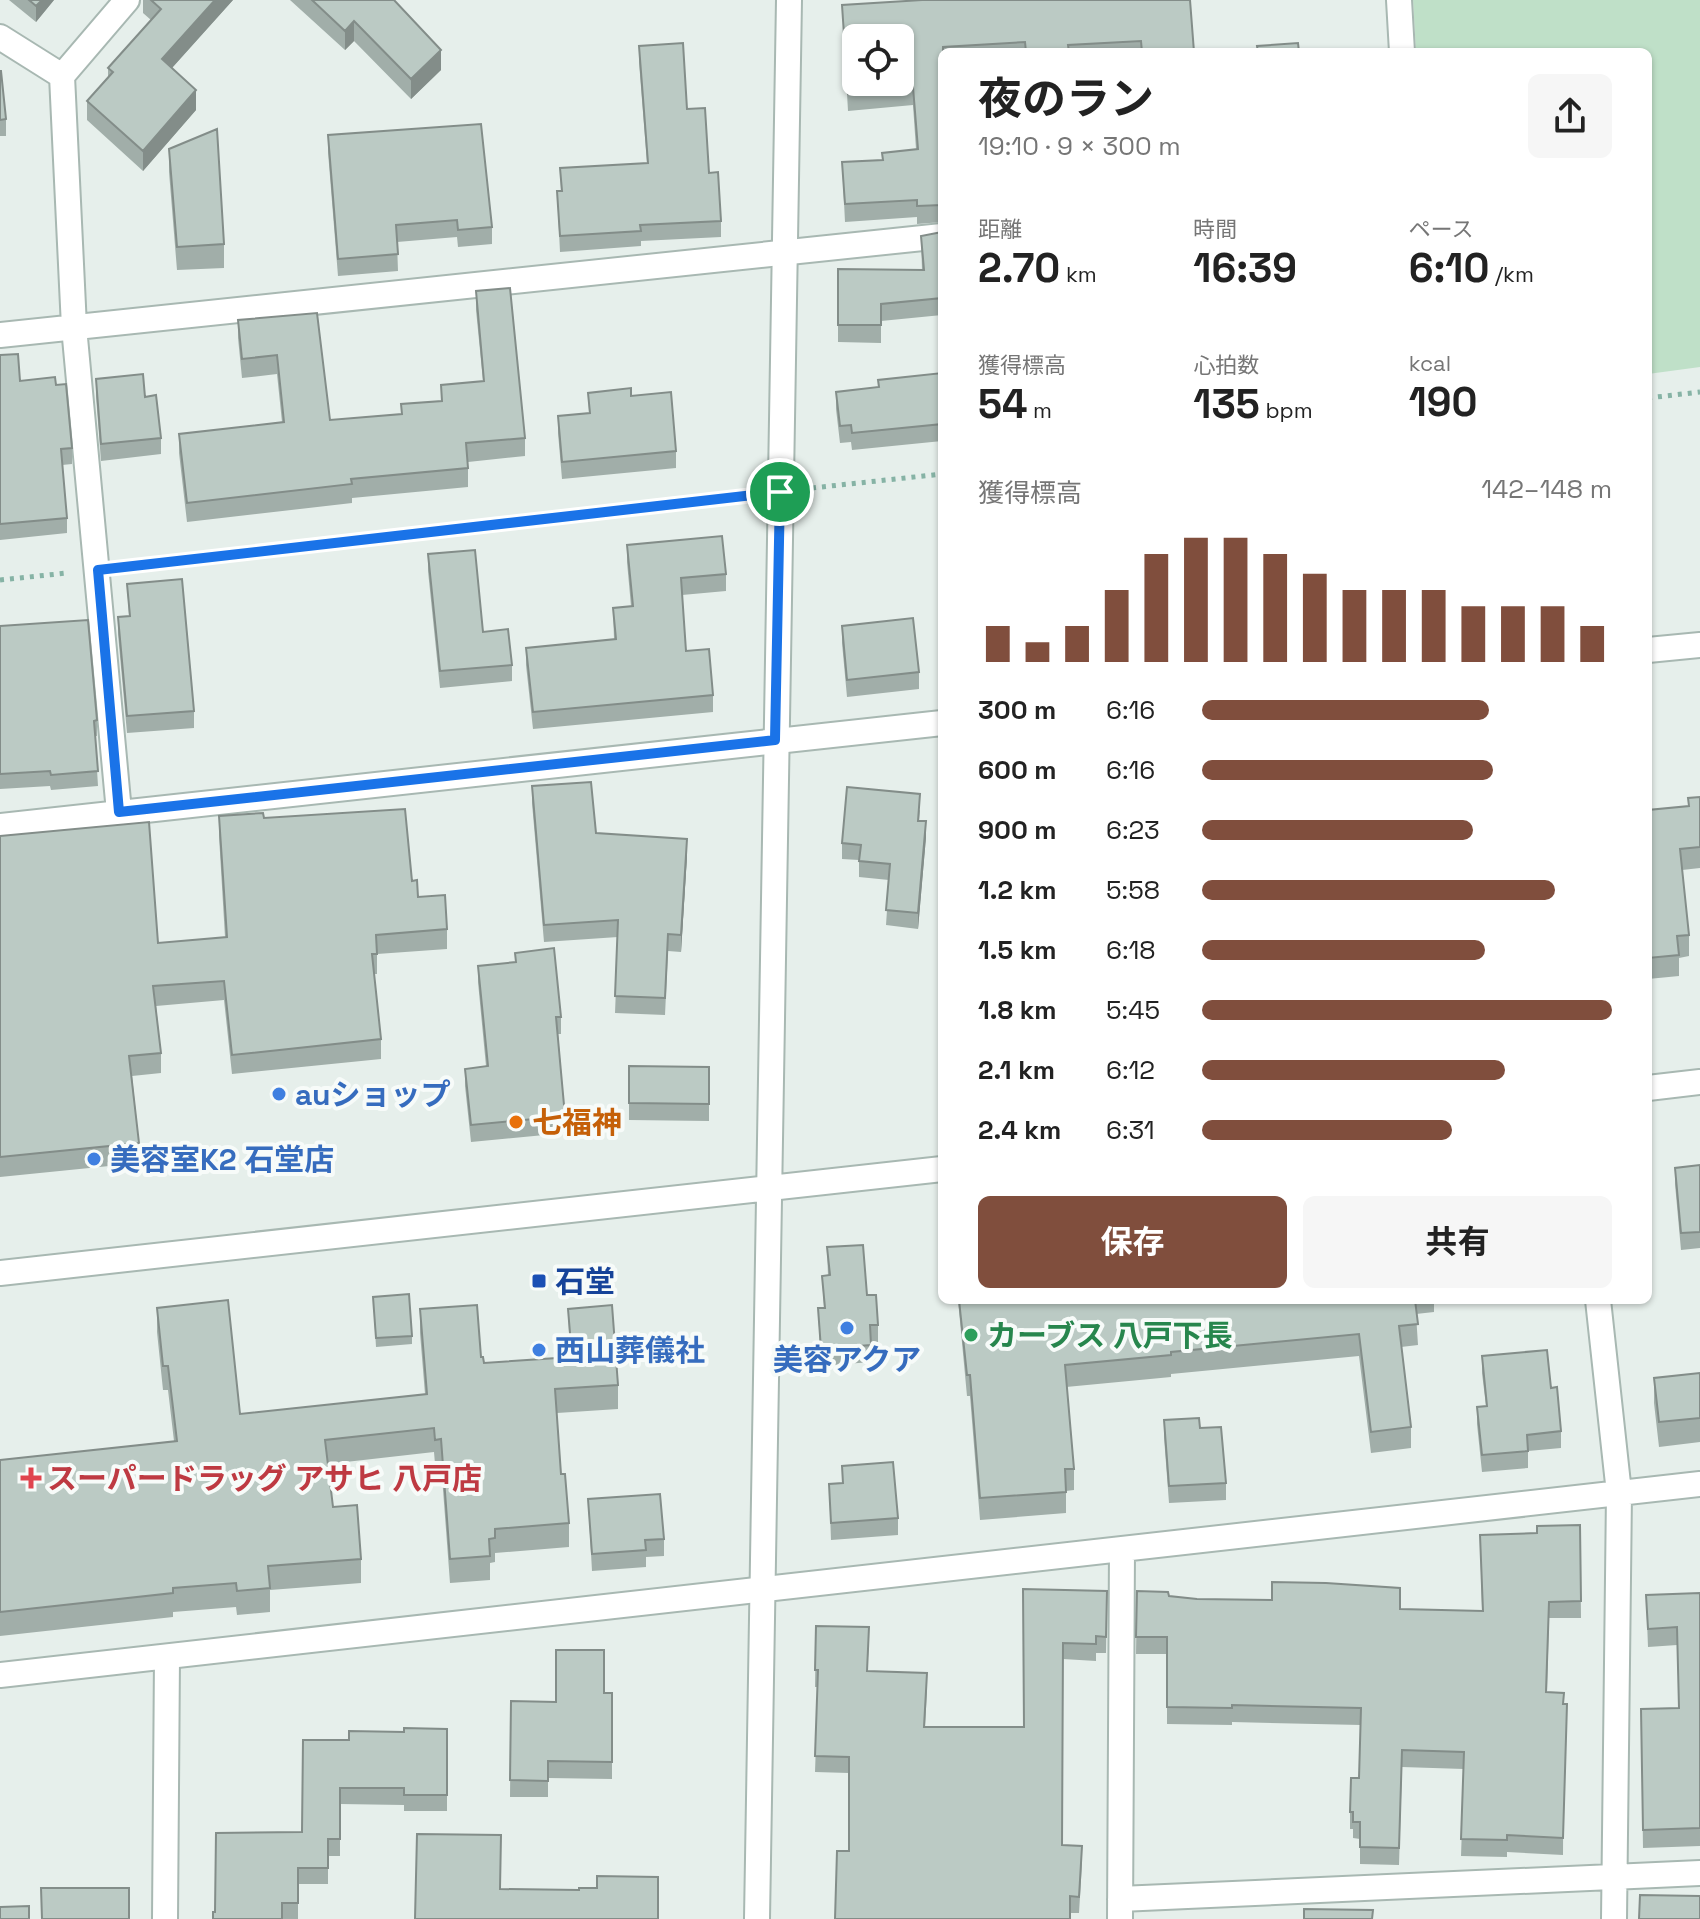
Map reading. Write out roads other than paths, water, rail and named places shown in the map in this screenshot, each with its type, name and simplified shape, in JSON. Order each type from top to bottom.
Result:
[{"type":"street","points":[[119,812],[74,327],[62,76],[127,0]]},
{"type":"street","points":[[757,1919],[789,0]]},
{"type":"street","points":[[1399,0],[1402,48]]},
{"type":"street","points":[[0,37],[62,76]]},
{"type":"street","points":[[0,335],[938,236]]},
{"type":"street","points":[[1652,650],[1700,645]]},
{"type":"street","points":[[0,826],[938,723]]},
{"type":"street","points":[[1652,1088],[1700,1082]]},
{"type":"street","points":[[0,1273],[938,1169]]},
{"type":"street","points":[[1598,1304],[1619,1493],[1614,1919]]},
{"type":"street","points":[[0,1675],[1700,1484]]},
{"type":"street","points":[[1122,1549],[1120,1909],[1700,1873]]},
{"type":"street","points":[[165,1919],[167,1657]]},
{"type":"place","name":"auショップ","points":[[279,1094]]},
{"type":"place","name":"七福神","points":[[516,1122]]},
{"type":"place","name":"美容室K2 石堂店","points":[[94,1159]]},
{"type":"place","name":"石堂","points":[[539,1281]]},
{"type":"place","name":"美容アクア","points":[[847,1328]]},
{"type":"place","name":"カーブス 八戸下長","points":[[971,1335]]},
{"type":"place","name":"西山葬儀社","points":[[539,1350]]},
{"type":"place","name":"スーパードラッグ アサヒ 八戸店","points":[[31,1478]]}]
